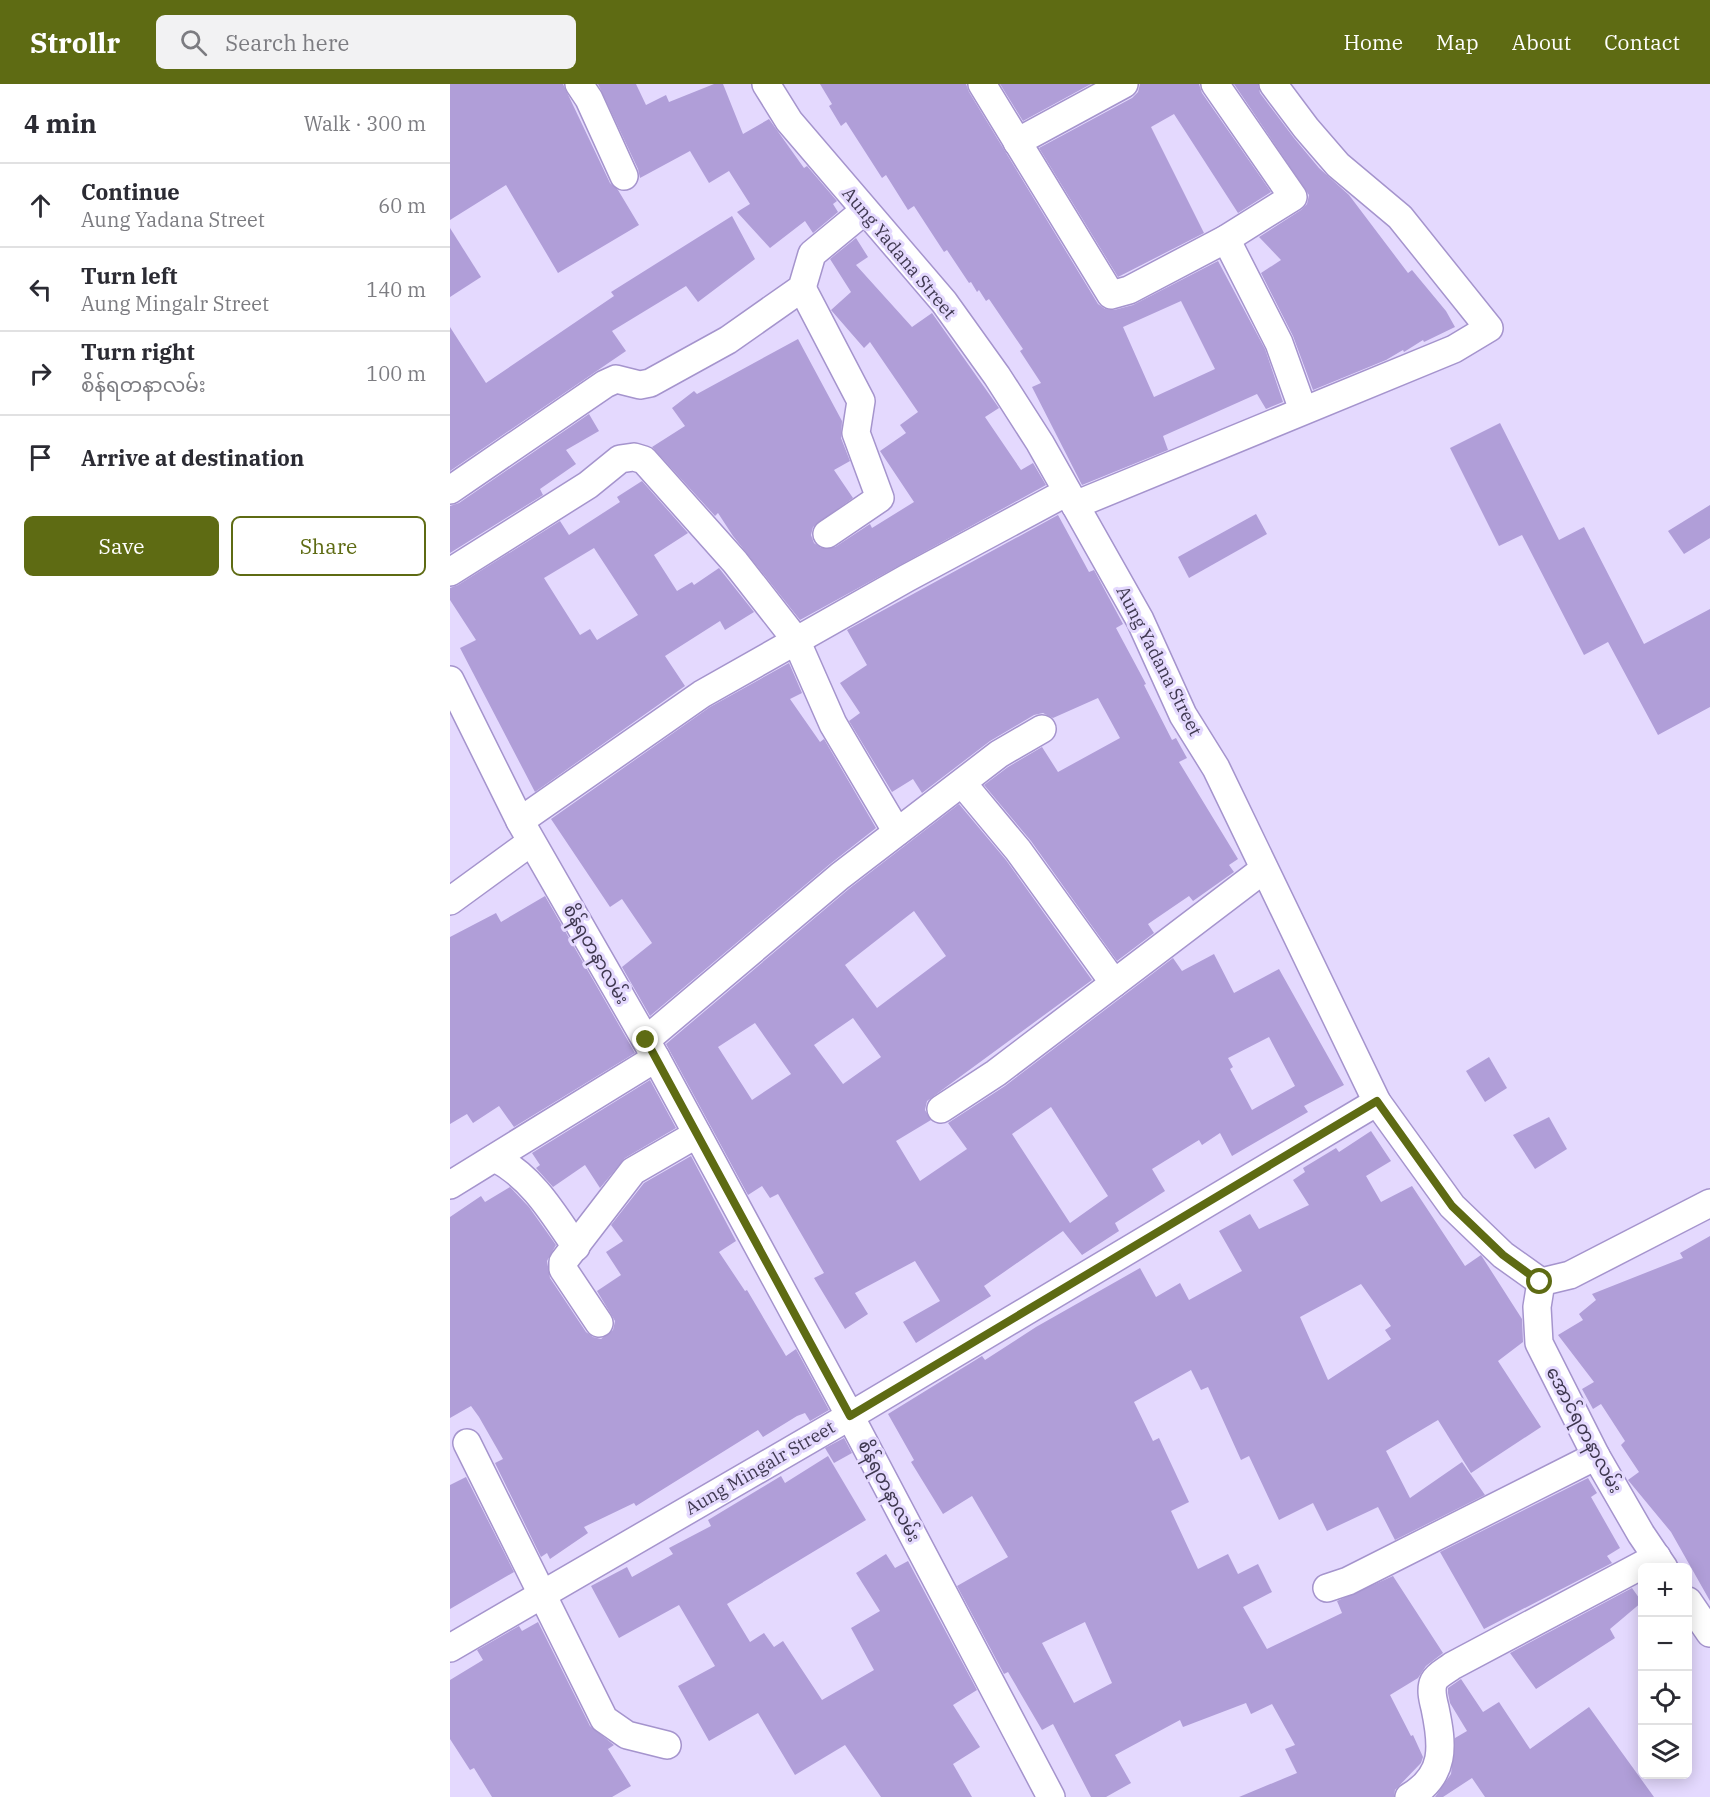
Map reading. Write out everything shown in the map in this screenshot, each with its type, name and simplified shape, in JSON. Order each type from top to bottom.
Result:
[{"type":"street","points":[[579,84],[589,99],[624,176]]},
{"type":"street","name":"Aung Yadana Street","points":[[766,84],[789,121],[944,302],[984,357],[1071,499],[1140,620],[1183,715],[1216,768],[1263,870],[1377,1101],[1452,1206],[1503,1255],[1540,1282]]},
{"type":"street","points":[[982,84],[1111,295],[1129,290],[1226,239],[1293,197],[1215,84]]},
{"type":"street","points":[[1017,142],[1124,84]]},
{"type":"street","points":[[450,902],[525,832],[702,693],[796,640],[1071,499],[1454,349],[1489,328],[1400,217],[1338,165],[1273,84]]},
{"type":"street","points":[[450,490],[605,384],[616,379],[640,385],[650,383],[728,340],[802,288],[812,254],[864,211]]},
{"type":"street","points":[[1226,239],[1279,343],[1303,410]]},
{"type":"street","points":[[802,288],[861,401],[856,433],[880,498],[827,534]]},
{"type":"street","points":[[450,573],[588,485],[620,459],[634,457],[644,460],[660,475],[735,562],[796,640],[832,724],[897,832]]},
{"type":"street","name":"စိန်ရတနာလမ်း","points":[[450,680],[459,722],[651,1049],[850,1416],[1051,1797]]},
{"type":"street","points":[[450,1185],[495,1158],[651,1049],[840,876],[963,784],[999,754],[1042,729]]},
{"type":"street","points":[[963,784],[1018,850],[1114,983]]},
{"type":"street","points":[[941,1109],[996,1073],[1263,870]]},
{"type":"street","name":"Aung Mingalr Street","points":[[450,1648],[850,1416],[1377,1101]]},
{"type":"street","points":[[599,1323],[563,1269],[562,1262],[576,1247],[633,1171],[697,1134]]},
{"type":"street","points":[[495,1158],[513,1167],[532,1186],[576,1247]]},
{"type":"street","points":[[1540,1282],[1570,1275],[1710,1203]]},
{"type":"street","name":"အောင်ရတနာလမ်း","points":[[1540,1282],[1537,1306],[1539,1343],[1596,1456],[1660,1562]]},
{"type":"street","points":[[467,1443],[604,1719],[627,1735],[667,1745]]},
{"type":"street","points":[[1328,1588],[1348,1581],[1596,1456]]},
{"type":"street","points":[[1409,1797],[1422,1789],[1438,1768],[1441,1735],[1432,1694],[1434,1681],[1452,1666],[1660,1562]]},
{"type":"street","points":[[1692,1607],[1710,1633]]},
{"type":"building","points":[[450,84],[563,84],[610,183],[618,190],[639,225],[558,273],[506,185],[450,220]]},
{"type":"building","points":[[598,84],[636,84],[646,105],[666,95],[669,102],[714,84],[723,84],[743,134],[769,119],[804,168],[807,166],[837,201],[833,204],[838,212],[813,233],[805,221],[770,248],[737,212],[750,204],[729,171],[709,183],[690,151],[640,178],[638,169]]},
{"type":"building","points":[[820,84],[966,84],[1098,304],[1105,309],[1114,310],[1133,305],[1218,261],[1265,349],[1283,402],[1266,409],[1257,394],[1163,436],[1168,450],[1082,485],[1032,387],[1041,383],[1020,351],[1023,349],[989,299],[986,301],[979,290],[977,292],[947,250],[944,252],[914,206],[908,210],[886,175],[882,178],[846,122],[841,126],[829,106],[832,104]],"holes":[[[1181,301],[1215,369],[1154,397],[1123,327]]]},
{"type":"building","points":[[1000,84],[1091,84],[1023,121]]},
{"type":"building","points":[[1140,84],[1199,84],[1202,93],[1271,192],[1238,213],[1174,114],[1151,127],[1204,233],[1118,277],[1039,148],[1132,98],[1138,92]]},
{"type":"building","points":[[1234,84],[1258,84],[1260,93],[1294,138],[1319,168],[1349,195],[1408,273],[1412,270],[1446,311],[1455,327],[1424,342],[1423,340],[1386,360],[1313,390],[1293,336],[1261,273],[1281,260],[1259,237],[1301,210],[1307,204],[1309,195]]},
{"type":"building","points":[[732,216],[755,259],[698,302],[686,286],[612,331],[626,351],[450,471],[450,327],[486,383],[614,296],[611,292]]},
{"type":"building","points":[[450,228],[481,277],[450,297]]},
{"type":"building","points":[[856,238],[868,257],[856,265],[912,327],[932,313],[999,408],[985,417],[1021,470],[1033,463],[1046,485],[800,620],[733,536],[718,513],[715,516],[652,447],[685,426],[672,408],[694,391],[697,394],[798,339],[842,421],[841,438],[850,461],[834,470],[853,498],[813,527],[811,535],[814,543],[821,548],[835,547],[870,524],[872,528],[914,502],[880,451],[906,433],[900,425],[918,412],[870,342],[864,348],[831,310],[851,292],[830,259]]},
{"type":"building","points":[[589,414],[599,431],[566,450],[576,464],[540,489],[543,495],[450,553],[450,506],[459,503]]},
{"type":"building","points":[[1500,423],[1559,540],[1584,527],[1644,644],[1710,609],[1710,707],[1658,735],[1608,642],[1584,655],[1522,535],[1499,546],[1450,448]]},
{"type":"building","points":[[642,481],[688,533],[654,555],[677,591],[692,582],[694,585],[719,568],[754,612],[725,630],[720,621],[665,656],[685,686],[535,792],[460,648],[476,640],[450,600],[450,588],[560,521],[569,535],[620,502],[617,497]],"holes":[[[594,548],[638,615],[597,640],[590,629],[580,635],[544,578]]]},
{"type":"building","points":[[1710,505],[1710,538],[1684,554],[1668,531]]},
{"type":"building","points":[[1256,514],[1267,534],[1189,578],[1178,557]]},
{"type":"building","points":[[1058,515],[1089,572],[1094,570],[1123,624],[1116,628],[1172,740],[1176,738],[1187,758],[1179,762],[1238,859],[1229,865],[1234,872],[1193,901],[1189,896],[1148,924],[1154,933],[1117,961],[1031,841],[984,785],[1008,767],[1042,747],[1058,772],[1120,738],[1098,698],[1053,718],[1043,713],[1034,715],[990,741],[922,793],[913,779],[892,792],[849,721],[860,713],[840,683],[867,665],[847,630]]},
{"type":"building","points":[[789,663],[802,693],[790,699],[820,742],[824,739],[876,828],[650,1016],[622,967],[652,943],[622,899],[610,907],[551,819],[710,707]]},
{"type":"building","points":[[959,804],[1006,860],[1092,980],[927,1101],[925,1110],[931,1120],[896,1141],[920,1181],[967,1149],[948,1123],[1005,1086],[1173,958],[1182,971],[1214,954],[1234,993],[1279,969],[1344,1085],[1304,1106],[1308,1112],[1232,1156],[1220,1133],[1202,1145],[1199,1140],[1152,1169],[1165,1191],[1115,1223],[1119,1231],[1082,1255],[1063,1231],[984,1286],[991,1296],[916,1343],[903,1322],[940,1301],[915,1261],[855,1293],[868,1314],[845,1329],[814,1278],[824,1273],[778,1194],[770,1198],[762,1186],[748,1195],[666,1044],[850,888]],"holes":[[[914,911],[946,956],[877,1008],[845,965]],[[853,1018],[881,1057],[843,1084],[814,1045]],[[755,1023],[791,1074],[752,1100],[718,1047]],[[1269,1037],[1295,1086],[1252,1110],[1230,1069],[1233,1067],[1228,1058]],[[1051,1107],[1108,1196],[1070,1223],[1012,1134]]]},
{"type":"building","points":[[545,896],[635,1053],[514,1127],[499,1106],[473,1123],[467,1114],[450,1124],[450,937],[496,913],[501,922]]},
{"type":"building","points":[[1489,1057],[1507,1088],[1485,1102],[1466,1071]]},
{"type":"building","points":[[650,1080],[676,1128],[625,1158],[600,1188],[585,1165],[553,1187],[536,1168],[540,1165],[532,1153]]},
{"type":"building","points":[[1549,1117],[1567,1149],[1535,1169],[1513,1135]]},
{"type":"building","points":[[1371,1131],[1391,1161],[1366,1176],[1381,1202],[1412,1186],[1465,1266],[1481,1255],[1522,1319],[1523,1342],[1498,1361],[1541,1427],[1471,1473],[1438,1420],[1386,1451],[1410,1498],[1462,1462],[1485,1495],[1395,1540],[1378,1507],[1327,1531],[1313,1503],[1279,1520],[1249,1456],[1241,1460],[1208,1387],[1201,1390],[1191,1370],[1134,1402],[1153,1441],[1159,1438],[1189,1502],[1171,1511],[1198,1569],[1228,1554],[1238,1574],[1258,1564],[1272,1592],[1243,1607],[1267,1649],[1342,1613],[1337,1601],[1393,1576],[1443,1653],[1426,1666],[1418,1678],[1390,1695],[1411,1736],[1413,1735],[1423,1757],[1421,1763],[1395,1790],[1394,1797],[1239,1797],[1297,1773],[1285,1749],[1295,1745],[1272,1704],[1251,1714],[1246,1703],[1183,1727],[1180,1720],[1115,1755],[1131,1783],[1106,1797],[1091,1797],[1053,1724],[1042,1730],[1008,1672],[1004,1674],[957,1586],[1008,1557],[972,1496],[943,1514],[911,1462],[914,1460],[888,1414],[982,1356],[985,1360],[1036,1327],[1140,1268],[1156,1297],[1180,1283],[1189,1300],[1242,1271],[1219,1231],[1250,1214],[1259,1229],[1309,1205],[1293,1180],[1305,1172],[1303,1168],[1336,1148],[1339,1152]],"holes":[[[1361,1284],[1391,1326],[1385,1330],[1391,1339],[1328,1380],[1300,1317]],[[1085,1622],[1112,1683],[1074,1703],[1042,1643]]]},
{"type":"building","points":[[691,1156],[736,1241],[719,1252],[745,1291],[747,1290],[786,1356],[796,1349],[829,1410],[810,1421],[805,1413],[797,1416],[763,1437],[758,1430],[636,1506],[634,1503],[584,1527],[588,1533],[550,1559],[547,1553],[541,1557],[495,1463],[503,1459],[479,1417],[471,1406],[450,1418],[450,1217],[481,1196],[485,1202],[510,1187],[529,1207],[556,1245],[547,1261],[550,1278],[586,1332],[601,1339],[613,1330],[615,1321],[597,1291],[621,1275],[606,1252],[623,1241],[611,1225],[644,1183]]},
{"type":"building","points":[[1710,1236],[1710,1601],[1692,1569],[1692,1563],[1689,1563],[1671,1532],[1628,1480],[1639,1472],[1621,1445],[1625,1441],[1601,1404],[1593,1409],[1582,1389],[1594,1382],[1558,1335],[1583,1320],[1579,1314],[1596,1300],[1592,1294],[1683,1258],[1680,1253]]},
{"type":"building","points":[[844,1438],[852,1453],[834,1463],[825,1448]]},
{"type":"building","points":[[828,1456],[866,1520],[727,1604],[750,1642],[764,1633],[774,1647],[783,1641],[822,1700],[874,1670],[851,1628],[880,1611],[856,1573],[886,1554],[895,1568],[908,1561],[977,1690],[953,1705],[980,1747],[953,1764],[972,1797],[881,1797],[845,1745],[795,1775],[758,1713],[709,1741],[678,1686],[715,1666],[679,1605],[619,1638],[591,1586],[627,1567],[632,1577],[673,1554],[669,1548],[711,1526],[708,1520],[781,1476],[785,1483]]},
{"type":"building","points":[[466,1477],[514,1572],[450,1609],[450,1485]]},
{"type":"building","points":[[1588,1478],[1597,1493],[1591,1497],[1620,1548],[1607,1556],[1612,1563],[1484,1629],[1440,1552]]},
{"type":"building","points":[[1632,1588],[1638,1596],[1638,1605],[1610,1629],[1615,1638],[1536,1689],[1510,1653]]},
{"type":"building","points":[[538,1622],[590,1726],[614,1745],[608,1749],[631,1786],[612,1797],[492,1797],[474,1768],[470,1770],[450,1739],[450,1680],[483,1660],[477,1650],[519,1626],[522,1631]]},
{"type":"building","points":[[1461,1679],[1483,1712],[1499,1702],[1530,1749],[1589,1707],[1638,1775],[1638,1779],[1641,1779],[1654,1797],[1485,1797],[1472,1778],[1443,1797],[1435,1797],[1451,1774],[1455,1738],[1467,1731],[1450,1703],[1448,1688]]},
{"type":"route","points":[[646,1040],[850,1416],[1377,1101],[1452,1206],[1503,1255],[1540,1282]]}]
